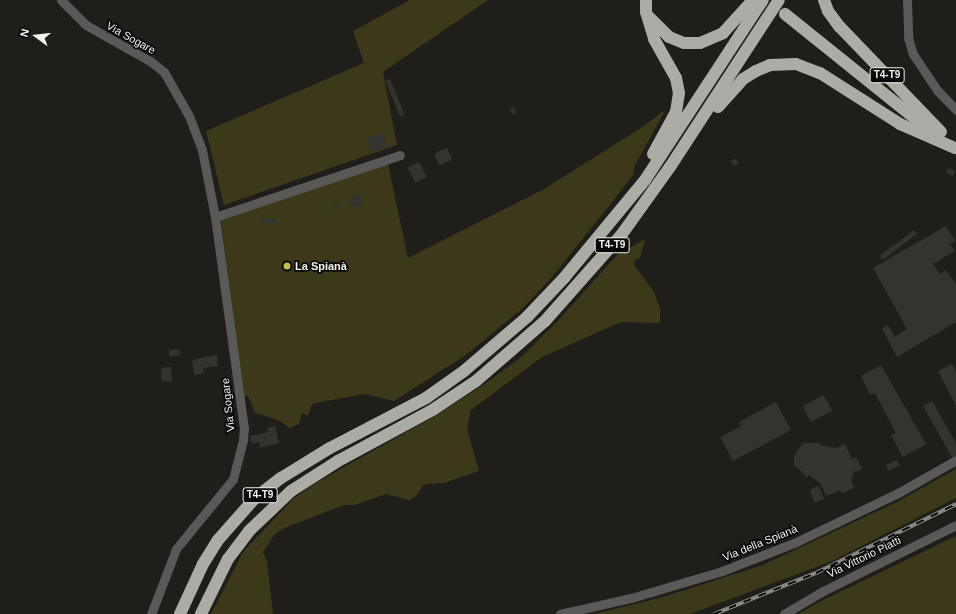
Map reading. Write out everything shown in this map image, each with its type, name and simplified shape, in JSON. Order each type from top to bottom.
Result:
[{"type":"highway","name":"T4-T9","points":[[564,278],[642,173],[665,135],[676,112],[679,92],[676,78],[654,39],[646,12],[646,0]]},
{"type":"highway","points":[[646,12],[669,37],[684,43],[700,43],[723,33],[753,0]]},
{"type":"highway","name":"T4-T9","points":[[180,614],[203,564],[218,540],[255,498],[281,478],[324,452],[426,398],[464,371],[527,317],[564,278],[645,180],[763,0]]},
{"type":"highway","name":"T4-T9","points":[[200,614],[228,559],[249,531],[290,491],[434,409],[476,381],[545,321],[622,234],[670,168],[779,0]]},
{"type":"highway","name":"T4-T9","points":[[824,0],[828,11],[838,26],[955,148]]},
{"type":"highway","name":"T4-T9","points":[[785,14],[912,118],[955,148]]},
{"type":"highway","name":"T4-T9","points":[[670,168],[743,79],[770,65],[785,63],[808,66],[900,124],[955,148]]},
{"type":"street","name":"Via Sogare","points":[[61,0],[86,25],[150,61],[164,72],[189,116],[202,150],[215,217],[244,428],[243,440],[233,479],[176,549],[151,614]]},
{"type":"street","points":[[907,0],[908,38],[913,54],[937,90],[956,110]]},
{"type":"street","points":[[215,217],[400,155]]},
{"type":"street","name":"Via della Spianà","points":[[560,614],[630,598],[715,573],[794,543],[898,493],[956,460]]},
{"type":"street","name":"Via Vittorio Piatti","points":[[784,614],[822,591],[956,525]]},
{"type":"shaded area","points":[[410,0],[488,0],[383,72],[397,145],[224,205],[206,131],[364,63],[353,31]]},
{"type":"shaded area","points":[[666,109],[634,167],[633,175],[552,277],[523,308],[466,355],[394,401],[365,394],[315,403],[311,406],[308,416],[302,413],[299,424],[290,428],[278,420],[255,413],[248,396],[243,397],[221,219],[388,164],[408,258],[544,189],[644,126]]},
{"type":"shaded area","points":[[645,239],[640,258],[634,261],[635,266],[654,292],[660,308],[660,323],[621,322],[542,357],[471,410],[467,429],[479,471],[444,483],[424,484],[416,496],[409,500],[386,494],[355,505],[344,505],[287,527],[275,534],[263,552],[267,562],[273,614],[211,614],[243,552],[294,498],[316,483],[435,416],[489,381],[521,357],[556,323],[626,245],[630,248]]},
{"type":"shaded area","points":[[956,469],[956,498],[830,562],[690,614],[594,614],[663,597],[763,565],[899,501]]},
{"type":"shaded area","points":[[956,536],[956,614],[798,614],[819,602]]},
{"type":"building","points":[[390,79],[404,114],[400,116],[385,81]]},
{"type":"building","points":[[513,107],[517,113],[513,115],[510,109]]},
{"type":"building","points":[[383,133],[387,146],[371,151],[367,138]]},
{"type":"building","points":[[447,148],[452,160],[439,165],[434,153]]},
{"type":"building","points":[[736,159],[739,163],[734,166],[731,161]]},
{"type":"building","points":[[419,162],[427,177],[416,183],[408,168]]},
{"type":"building","points":[[948,168],[955,171],[953,176],[946,172]]},
{"type":"building","points":[[358,195],[361,196],[361,206],[354,207],[351,206],[350,199],[351,196]]},
{"type":"building","points":[[337,204],[338,208],[333,210],[332,206]]},
{"type":"building","points":[[277,219],[277,223],[260,223],[260,220]]},
{"type":"building","points":[[946,226],[955,241],[950,244],[955,251],[933,264],[940,274],[946,270],[956,284],[956,322],[897,357],[882,328],[888,325],[895,337],[907,329],[873,268]]},
{"type":"building","points":[[914,230],[917,234],[883,260],[880,256]]},
{"type":"building","points":[[179,349],[180,355],[170,357],[169,350]]},
{"type":"building","points":[[217,355],[218,366],[203,368],[204,373],[194,375],[192,360]]},
{"type":"building","points":[[952,364],[956,372],[956,406],[938,371]]},
{"type":"building","points":[[881,365],[926,444],[903,457],[891,435],[896,433],[875,393],[870,395],[861,376]]},
{"type":"building","points":[[171,367],[172,381],[162,382],[161,368]]},
{"type":"building","points":[[824,395],[832,411],[811,422],[803,406]]},
{"type":"building","points":[[932,401],[956,443],[956,457],[953,459],[923,406]]},
{"type":"building","points":[[776,402],[791,430],[733,461],[720,437],[741,426],[739,422]]},
{"type":"building","points":[[275,426],[279,443],[260,448],[259,442],[252,444],[250,436],[268,432],[267,428]]},
{"type":"building","points":[[803,443],[820,443],[820,445],[836,448],[845,444],[852,459],[856,457],[862,469],[854,472],[851,481],[855,488],[842,493],[840,490],[826,496],[821,484],[809,475],[807,477],[794,465],[794,456]]},
{"type":"building","points":[[897,460],[900,465],[889,471],[886,465]]},
{"type":"building","points":[[819,486],[824,499],[815,503],[810,490]]},
{"type":"railway","points":[[714,614],[816,573],[956,504]]},
{"type":"place","name":"La Spianà","points":[[287,266]]}]
